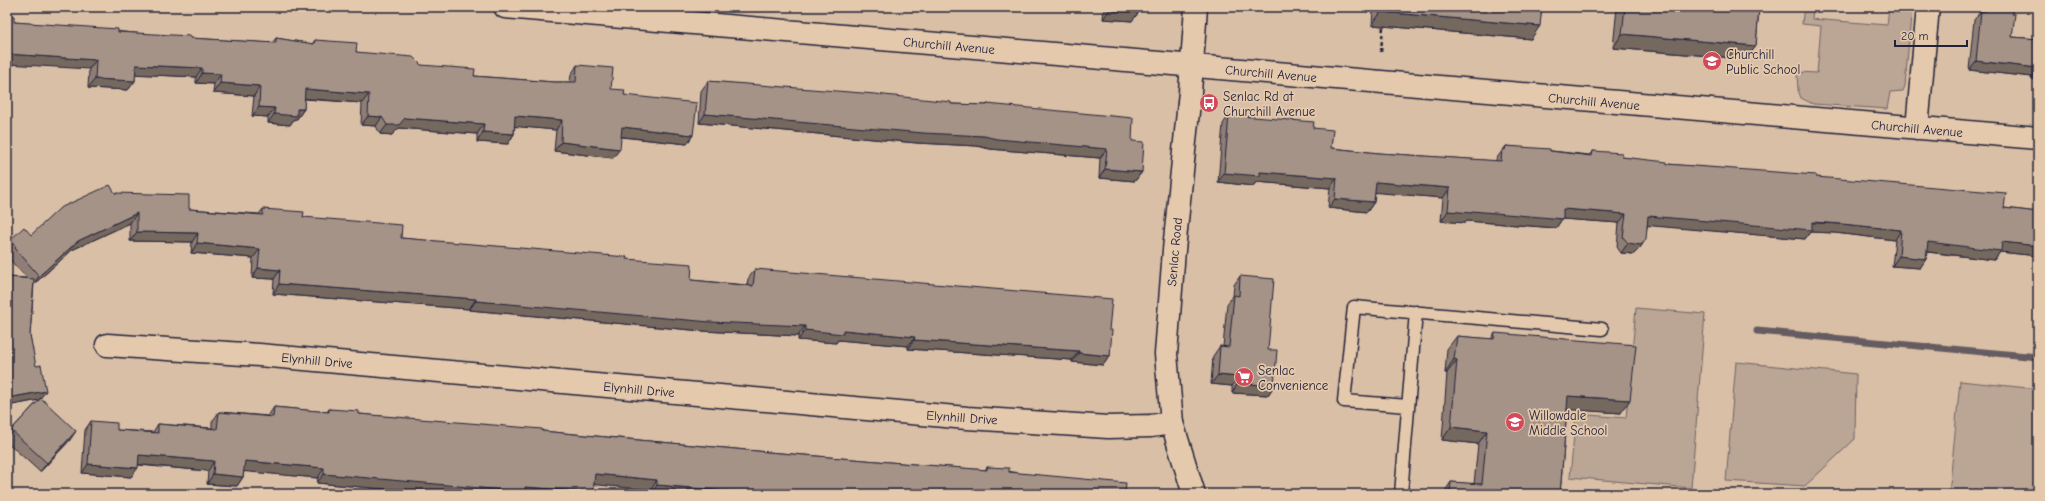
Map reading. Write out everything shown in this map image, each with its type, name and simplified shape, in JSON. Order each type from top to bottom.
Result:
[{"type":"street","name":"Churchill Avenue","points":[[505,7],[658,14],[1192,66],[2038,138]]},
{"type":"street","name":"Senlac Road","points":[[1194,494],[1172,423],[1166,354],[1196,7]]},
{"type":"street","points":[[1917,128],[1928,7]]},
{"type":"street","name":"Elynhill Drive","points":[[107,345],[259,355],[967,418],[1108,427],[1151,426],[1172,423]]},
{"type":"lane","points":[[1408,406],[1344,401],[1354,307],[1602,329]]},
{"type":"lane","points":[[1400,494],[1416,312]]},
{"type":"path","points":[[1381,52],[1382,26]]},
{"type":"shaded area","points":[[1806,7],[1813,7],[1812,19],[1887,25],[1889,7],[1903,7],[1910,12],[1911,16],[1905,86],[1903,91],[1890,92],[1887,109],[1813,104],[1801,98],[1798,90],[1797,74],[1798,72],[1817,73],[1821,26],[1802,24],[1803,14]]},
{"type":"shaded area","points":[[1636,308],[1705,314],[1691,488],[1570,477],[1576,414],[1626,418]]},
{"type":"shaded area","points":[[1736,362],[1856,374],[1855,439],[1805,486],[1726,481]]},
{"type":"shaded area","points":[[1960,381],[2038,389],[2038,494],[1949,494]]},
{"type":"building","points":[[1110,7],[1139,7],[1139,12],[1110,9]]},
{"type":"building","points":[[1382,7],[1542,7],[1540,26],[1381,12]]},
{"type":"building","points":[[1625,7],[1759,7],[1756,46],[1622,34]]},
{"type":"building","points":[[1986,7],[2012,7],[2012,14],[2015,14],[2012,37],[2038,39],[2038,68],[1976,61],[1981,11],[1986,11]]},
{"type":"building","points":[[7,15],[14,16],[14,22],[118,29],[118,32],[190,36],[190,38],[276,43],[276,38],[314,44],[315,40],[357,43],[356,52],[413,57],[421,65],[475,69],[474,76],[554,82],[576,82],[577,65],[613,68],[611,89],[625,90],[624,95],[697,103],[693,135],[622,127],[620,149],[561,142],[562,120],[515,116],[514,134],[483,132],[484,124],[405,118],[399,125],[387,125],[382,117],[368,116],[369,94],[305,89],[304,109],[297,109],[297,116],[274,114],[275,108],[259,107],[260,86],[220,83],[221,74],[202,73],[202,68],[136,65],[135,81],[95,79],[96,60],[7,54]]},
{"type":"building","points":[[708,81],[875,94],[951,102],[951,104],[987,104],[1133,118],[1132,141],[1144,142],[1142,172],[1105,169],[1107,149],[997,139],[984,136],[923,133],[705,114]]},
{"type":"building","points":[[1229,115],[1314,122],[1313,128],[1333,130],[1331,148],[1379,153],[1501,161],[1502,150],[1505,150],[1506,146],[1550,149],[1550,151],[1592,156],[1593,151],[1622,153],[1622,157],[1667,162],[1667,164],[1816,175],[1816,177],[2006,193],[2004,208],[2038,212],[2038,246],[2002,242],[2001,251],[1928,242],[1926,259],[1899,256],[1901,230],[1812,222],[1812,230],[1648,216],[1646,239],[1641,245],[1628,243],[1623,237],[1626,214],[1563,209],[1563,219],[1472,211],[1472,213],[1448,211],[1450,188],[1376,182],[1374,202],[1335,199],[1337,178],[1260,172],[1260,176],[1224,173]]},
{"type":"building","points":[[110,185],[115,193],[189,195],[189,209],[263,215],[263,209],[304,212],[303,217],[402,225],[401,238],[692,264],[691,280],[753,286],[755,269],[1112,299],[1109,330],[1112,330],[1110,356],[1079,353],[1079,351],[914,340],[915,337],[843,330],[843,334],[805,330],[805,326],[710,322],[476,301],[476,299],[279,284],[280,270],[258,268],[260,249],[197,243],[198,233],[137,232],[137,213],[78,241],[39,276],[10,240],[24,227],[31,235],[60,208]]},
{"type":"building","points":[[1240,276],[1274,279],[1268,350],[1277,350],[1274,386],[1238,383],[1239,377],[1218,375],[1220,346],[1229,347],[1234,295],[1239,296]]},
{"type":"building","points":[[7,277],[34,279],[30,335],[36,366],[41,365],[46,391],[7,398]]},
{"type":"building","points":[[1495,333],[1636,345],[1630,400],[1568,396],[1560,494],[1450,494],[1451,482],[1482,484],[1487,431],[1451,427],[1457,360],[1454,359],[1457,336],[1494,339]]},
{"type":"building","points":[[41,398],[76,431],[47,463],[11,430]]},
{"type":"building","points":[[274,407],[329,412],[329,409],[359,411],[359,414],[542,429],[542,431],[768,452],[987,470],[987,467],[1009,468],[1009,472],[1126,483],[1125,494],[738,494],[739,492],[657,485],[657,480],[595,474],[593,492],[525,487],[525,492],[324,474],[324,468],[245,461],[243,477],[213,474],[214,461],[139,455],[138,468],[88,464],[91,421],[117,423],[117,430],[158,433],[158,424],[217,429],[219,412],[273,417]]},
{"type":"waterway","points":[[1757,331],[2038,357]]},
{"type":"place","name":"Churchill Public School","points":[[1712,61]]},
{"type":"place","name":"Senlac Rd at Churchill Avenue","points":[[1209,103]]},
{"type":"place","name":"Senlac Convenience","points":[[1244,377]]},
{"type":"place","name":"Willowdale Middle School","points":[[1515,422]]}]
